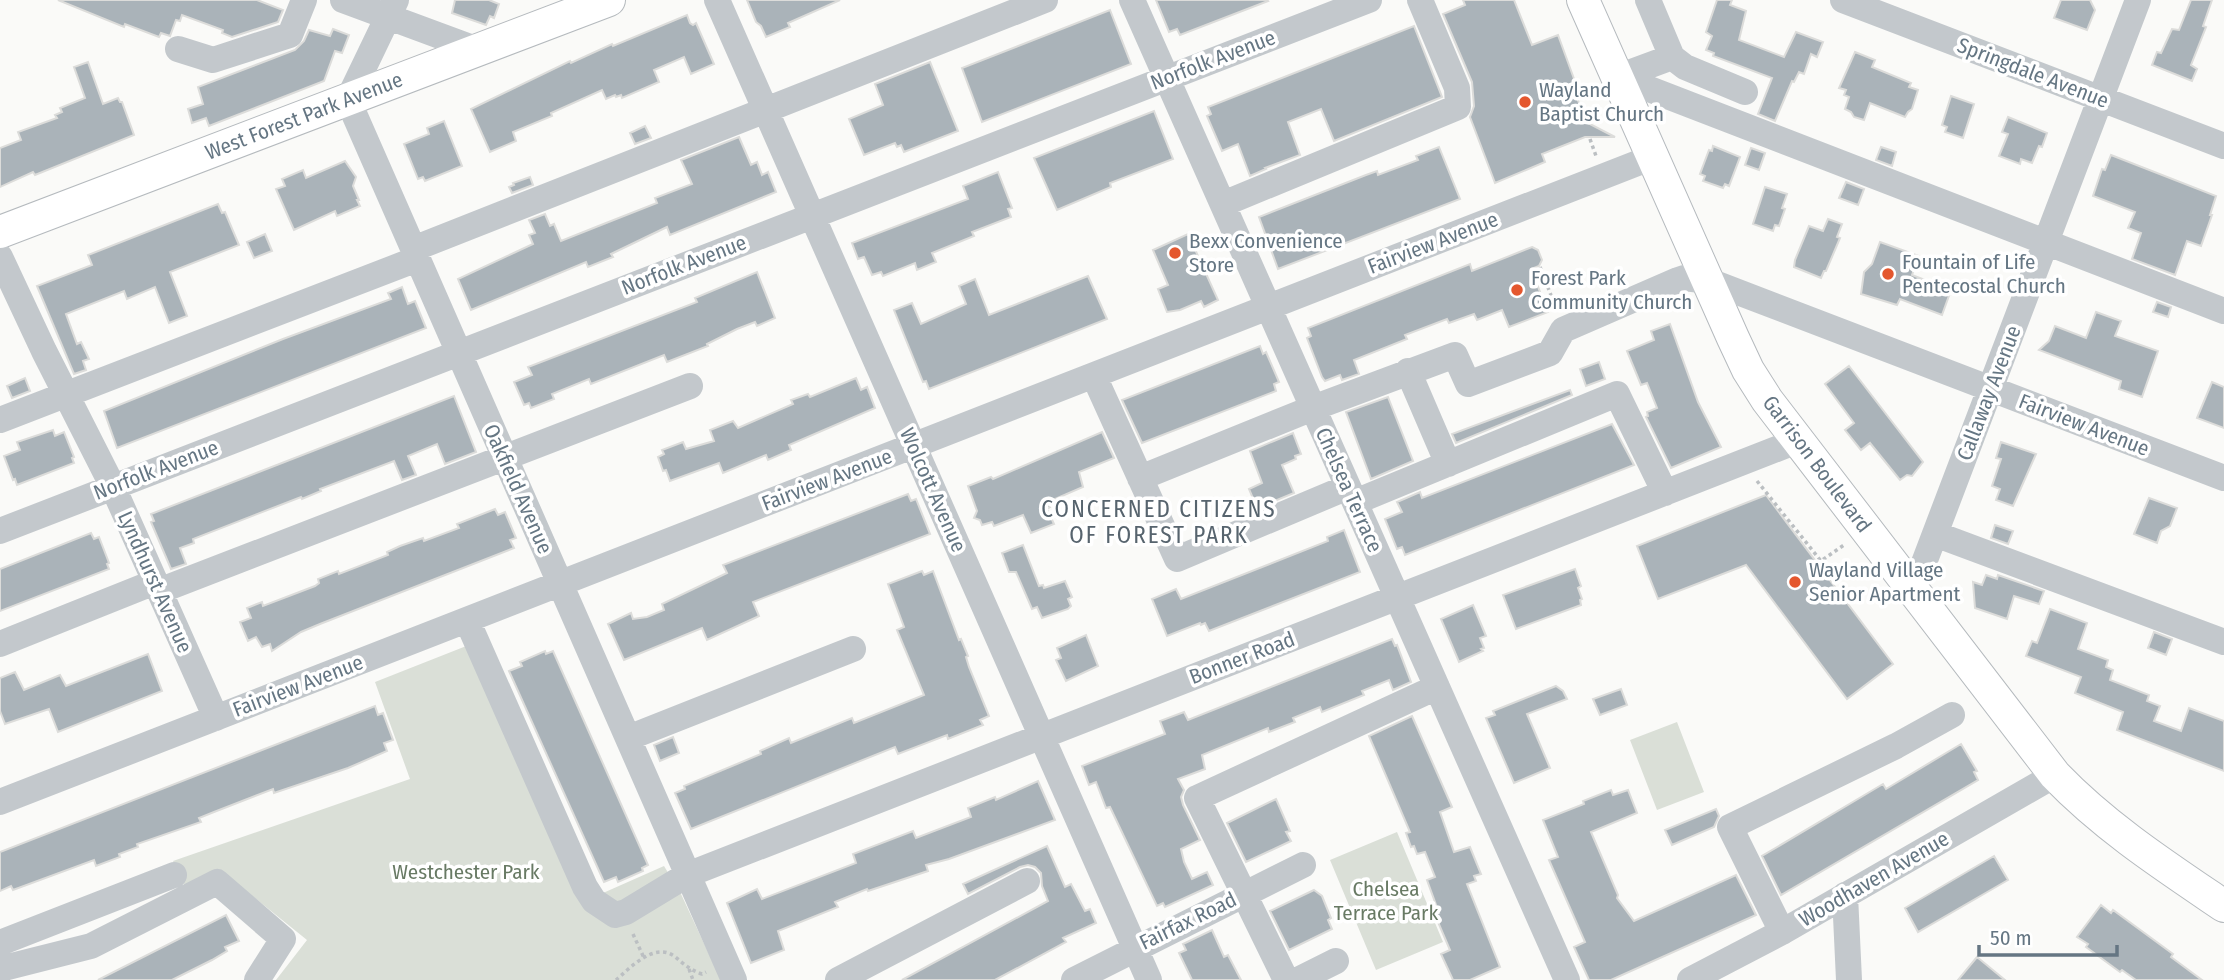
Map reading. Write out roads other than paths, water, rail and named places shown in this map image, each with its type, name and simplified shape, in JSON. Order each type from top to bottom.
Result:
[{"type":"main road","name":"West Forest Park Avenue","points":[[0,232],[478,50],[554,11],[609,0]]},
{"type":"main road","name":"Garrison Boulevard","points":[[1583,0],[1748,370],[1767,400],[2055,775],[2105,822],[2224,905]]},
{"type":"street","points":[[178,48],[213,60],[290,35],[304,0]]},
{"type":"street","points":[[343,0],[392,9],[478,50]]},
{"type":"street","name":"Wolcott Avenue","points":[[717,0],[1149,980]]},
{"type":"street","points":[[0,420],[415,254],[765,109],[1045,0]]},
{"type":"street","name":"Chelsea Terrace","points":[[1132,0],[1567,980]]},
{"type":"street","name":"Norfolk Avenue","points":[[0,531],[1369,0]]},
{"type":"street","points":[[1223,204],[1458,107],[1457,89],[1419,0]]},
{"type":"street","points":[[1648,0],[1672,57],[1685,67],[1745,92]]},
{"type":"street","name":"Springdale Avenue","points":[[1843,0],[2224,146]]},
{"type":"street","name":"Callaway Avenue","points":[[1914,589],[2138,0]]},
{"type":"street","points":[[348,100],[392,9]]},
{"type":"street","points":[[1618,77],[1672,57]]},
{"type":"street","points":[[1618,77],[2224,311]]},
{"type":"street","name":"Oakfield Avenue","points":[[348,100],[734,980]]},
{"type":"street","name":"Fairview Avenue","points":[[0,802],[1653,157]]},
{"type":"street","name":"Lyndhurst Avenue","points":[[0,257],[113,487],[216,718]]},
{"type":"street","points":[[1140,478],[1313,408],[1455,355],[1468,384],[1550,353],[1563,330],[1684,278],[1709,281]]},
{"type":"street","name":"Fairview Avenue","points":[[1709,281],[2224,478]]},
{"type":"street","points":[[1408,371],[1448,464]]},
{"type":"street","points":[[1094,376],[1177,559],[1351,495],[1448,464],[1617,394],[1665,493]]},
{"type":"street","points":[[0,644],[505,458],[690,386]]},
{"type":"street","name":"Bonner Road","points":[[467,620],[585,887],[594,901],[615,915],[626,912],[687,874],[1797,441]]},
{"type":"street","points":[[1936,534],[2224,642]]},
{"type":"street","points":[[628,738],[853,649]]},
{"type":"street","points":[[1286,980],[1197,798],[1437,687]]},
{"type":"street","points":[[1782,932],[1730,827],[1896,746],[1952,715]]},
{"type":"street","name":"Woodhaven Avenue","points":[[1690,980],[1782,932],[2055,775]]},
{"type":"street","name":"Fairfax Road","points":[[1074,980],[1303,865]]},
{"type":"street","points":[[0,943],[174,875]]},
{"type":"street","points":[[838,980],[1027,881]]},
{"type":"street","points":[[0,969],[91,946],[217,882],[284,939],[257,980]]},
{"type":"street","points":[[1845,895],[1849,980]]},
{"type":"street","points":[[1298,980],[1336,961]]},
{"type":"place","name":"Wayland Baptist Church","points":[[1525,102]]},
{"type":"place","name":"Bexx Convenience Store","points":[[1175,253]]},
{"type":"place","name":"Fountain of Life Pentecostal Church","points":[[1888,274]]},
{"type":"place","name":"Forest Park Community Church","points":[[1517,290]]},
{"type":"place","name":"Wayland Village Senior Apartment","points":[[1795,582]]},
{"type":"district","name":"CONCERNED CITIZENS OF FOREST PARK","points":[[1159,522]]},
{"type":"park label","name":"Westchester Park","points":[[466,872]]},
{"type":"park label","name":"Chelsea Terrace Park","points":[[1386,901]]}]
